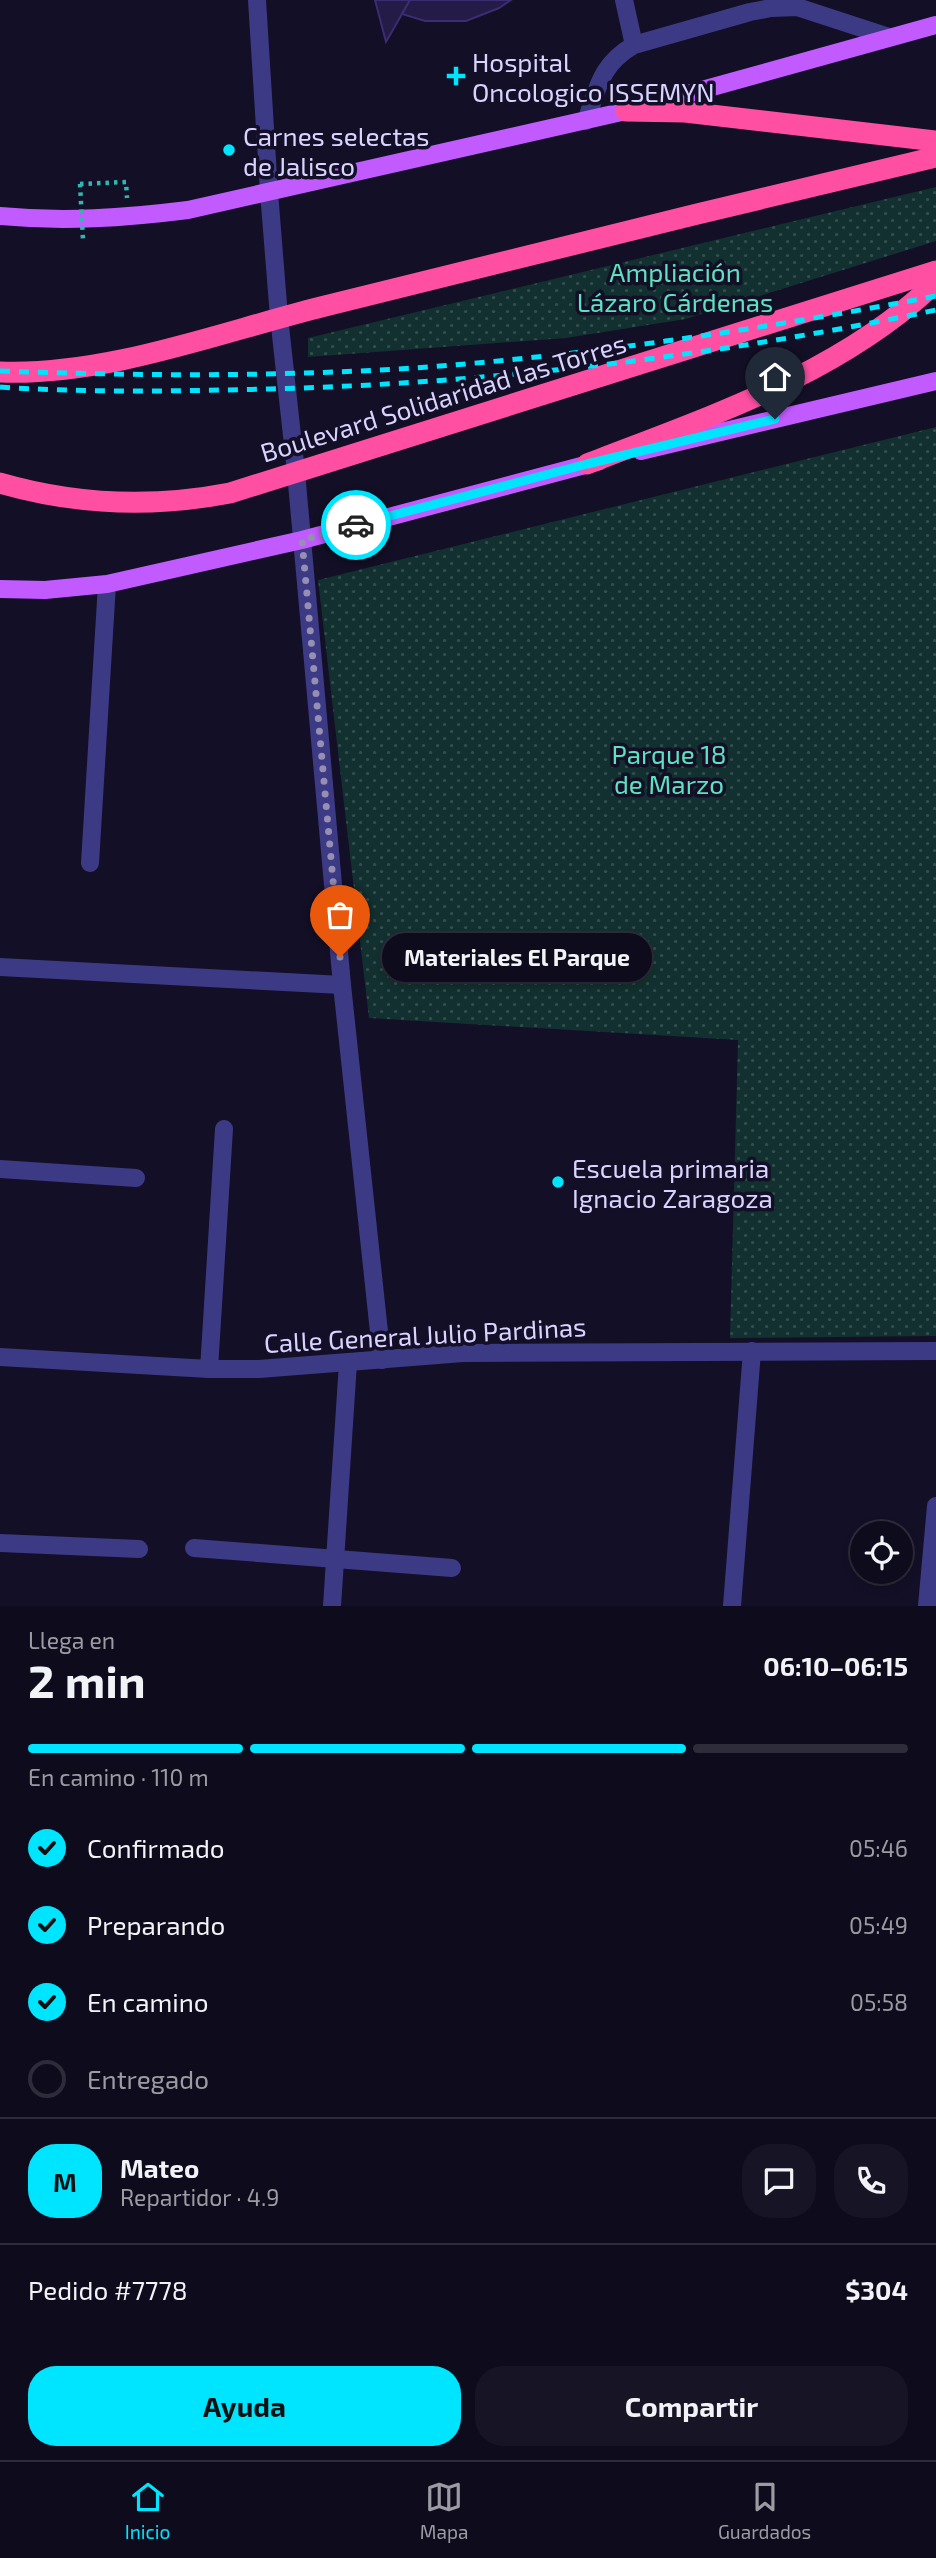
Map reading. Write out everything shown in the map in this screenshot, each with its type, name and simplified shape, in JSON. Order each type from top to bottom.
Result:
[{"type":"highway","points":[[626,111],[685,112],[936,141]]},
{"type":"highway","points":[[0,372],[67,369],[117,361],[279,317],[936,157]]},
{"type":"highway","name":"Boulevard Solidaridad las Torres","points":[[0,483],[72,499],[153,503],[193,501],[230,494],[936,271]]},
{"type":"highway","points":[[587,464],[732,407],[790,380],[860,341],[901,312],[936,282]]},
{"type":"main road","points":[[0,216],[43,220],[128,218],[188,210],[586,121],[936,25]]},
{"type":"main road","points":[[0,589],[45,590],[107,584],[302,540],[587,464],[936,381]]},
{"type":"street","points":[[257,0],[279,317],[296,472],[342,985],[382,1360]]},
{"type":"street","points":[[624,0],[634,45]]},
{"type":"street","points":[[586,121],[601,76],[617,55],[634,45],[771,4],[821,13],[890,37]]},
{"type":"street","points":[[89,863],[107,584]]},
{"type":"street","points":[[0,967],[342,985]]},
{"type":"street","points":[[209,1369],[224,1129]]},
{"type":"street","points":[[0,1169],[136,1178]]},
{"type":"street","points":[[732,1606],[752,1351]]},
{"type":"street","name":"Calle General Julio Pardinas","points":[[0,1357],[209,1369],[259,1369],[463,1353],[936,1351]]},
{"type":"street","points":[[332,1606],[348,1363]]},
{"type":"street","points":[[927,1606],[936,1506]]},
{"type":"street","points":[[0,1543],[139,1549]]},
{"type":"street","points":[[194,1548],[452,1568]]},
{"type":"path","points":[[83,240],[80,184],[126,182]]},
{"type":"green space","name":"Ampliación Lázaro Cárdenas","points":[[936,187],[936,241],[686,319],[566,338],[308,357],[308,338]]},
{"type":"green space","name":"Parque 18 de Marzo","points":[[936,427],[936,1336],[730,1338],[738,1040],[369,1018],[318,580]]},
{"type":"building","points":[[375,0],[410,0],[386,42]]},
{"type":"building","points":[[410,0],[511,0],[499,8],[466,21],[425,21],[402,14]]},
{"type":"railway","points":[[0,371],[214,375],[321,373],[492,362],[683,339],[936,296]]},
{"type":"railway","points":[[0,387],[101,391],[202,390],[438,381],[688,354],[936,310]]},
{"type":"way so far","points":[[340,957],[302,540],[356,525]]},
{"type":"place","name":"Hospital Oncologico ISSEMYN","points":[[456,76]]},
{"type":"place","name":"Carnes selectas de Jalisco","points":[[229,150]]},
{"type":"place","name":"Materiales El Parque","points":[[340,957]]},
{"type":"place","name":"Escuela primaria Ignacio Zaragoza","points":[[558,1182]]},
{"type":"route","points":[[356,525],[587,464],[775,419]]}]
